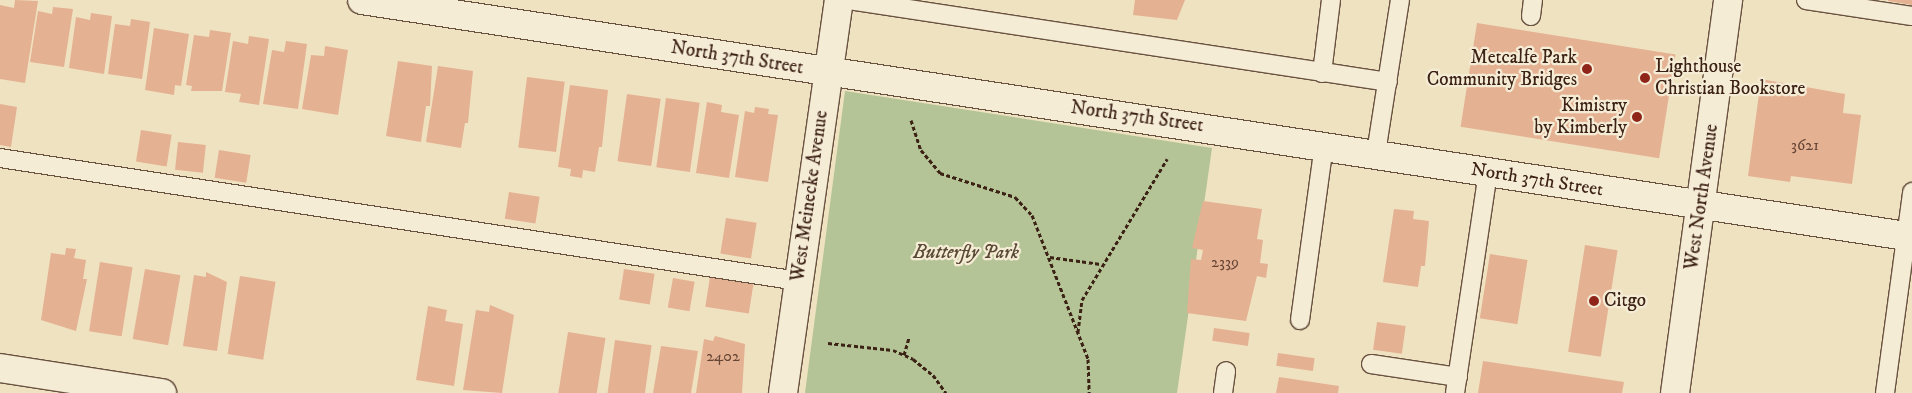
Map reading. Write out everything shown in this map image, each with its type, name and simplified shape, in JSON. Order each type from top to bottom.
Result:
[{"type":"street","name":"North 37th Street","points":[[362,0],[828,72],[1324,145],[1909,237]]},
{"type":"street","name":"West Meinecke Avenue","points":[[783,393],[839,0]]},
{"type":"street","name":"West North Avenue","points":[[1675,393],[1728,0]]},
{"type":"street","points":[[0,368],[162,393]]},
{"type":"lane","points":[[849,0],[1388,82]]},
{"type":"lane","points":[[1322,72],[1331,0]]},
{"type":"lane","points":[[1376,153],[1400,0]]},
{"type":"lane","points":[[1806,0],[1912,16]]},
{"type":"lane","points":[[1300,320],[1324,145]]},
{"type":"lane","points":[[0,158],[798,281]]},
{"type":"lane","points":[[1371,364],[1457,385],[1488,172]]},
{"type":"lane","points":[[1885,393],[1909,237],[1912,192]]},
{"type":"lane","points":[[1223,393],[1226,371]]},
{"type":"path","points":[[911,120],[921,150],[940,173],[1015,197],[1032,215],[1050,257],[1058,290],[1088,358],[1089,393]]},
{"type":"path","points":[[1078,332],[1082,300],[1167,159]]},
{"type":"path","points":[[1050,257],[1102,264]]},
{"type":"path","points":[[904,355],[909,337]]},
{"type":"path","points":[[828,344],[868,345],[904,355],[932,375],[946,393]]},
{"type":"green space","name":"Butterfly Park","points":[[845,91],[1212,148],[1177,393],[805,393]]},
{"type":"building","points":[[15,0],[38,1],[25,83],[0,79],[0,5],[14,8]]},
{"type":"building","points":[[1135,0],[1185,0],[1177,20],[1133,15]]},
{"type":"building","points":[[1912,0],[1912,5],[1888,1]]},
{"type":"building","points":[[53,7],[73,9],[64,67],[30,62],[38,11],[52,14]]},
{"type":"building","points":[[91,13],[112,16],[104,74],[69,68],[76,17],[90,20]]},
{"type":"building","points":[[131,19],[150,22],[142,79],[108,74],[115,24],[130,26]]},
{"type":"building","points":[[1477,23],[1676,54],[1659,158],[1461,127]]},
{"type":"building","points":[[154,28],[189,34],[181,86],[175,85],[174,95],[145,90]]},
{"type":"building","points":[[210,30],[231,33],[222,91],[191,91],[192,86],[186,85],[194,35],[209,37]]},
{"type":"building","points":[[249,36],[269,39],[259,105],[239,102],[241,94],[225,92],[233,41],[248,44]]},
{"type":"building","points":[[286,41],[307,44],[298,109],[263,104],[272,50],[284,52]]},
{"type":"building","points":[[325,46],[348,50],[338,115],[302,109],[311,55],[324,56]]},
{"type":"building","points":[[398,61],[432,66],[430,106],[426,106],[421,142],[386,136]]},
{"type":"building","points":[[438,66],[473,71],[468,123],[465,123],[461,148],[426,142]]},
{"type":"building","points":[[527,77],[565,82],[556,152],[518,147]]},
{"type":"building","points":[[1761,79],[1845,94],[1843,113],[1861,115],[1852,184],[1791,176],[1790,182],[1748,176]]},
{"type":"building","points":[[570,85],[608,90],[602,147],[599,147],[595,172],[583,170],[582,178],[570,176],[571,169],[558,167]]},
{"type":"building","points":[[627,94],[661,99],[651,166],[618,161]]},
{"type":"building","points":[[666,98],[700,103],[690,172],[656,167]]},
{"type":"building","points":[[707,102],[722,105],[721,112],[739,115],[729,178],[696,173]]},
{"type":"building","points":[[0,104],[17,107],[11,147],[0,145]]},
{"type":"building","points":[[755,107],[769,109],[768,114],[778,115],[768,182],[735,177],[745,111],[754,113]]},
{"type":"building","points":[[141,130],[172,135],[167,166],[136,162]]},
{"type":"building","points":[[178,142],[206,145],[203,173],[175,170]]},
{"type":"building","points":[[219,150],[251,155],[246,183],[215,178]]},
{"type":"building","points":[[509,192],[540,197],[535,224],[505,219]]},
{"type":"building","points":[[1203,201],[1262,209],[1257,239],[1263,240],[1260,263],[1268,264],[1266,278],[1257,276],[1246,321],[1187,313],[1191,259],[1201,260],[1203,250],[1192,248]]},
{"type":"building","points":[[1394,209],[1414,211],[1413,219],[1429,221],[1425,266],[1421,266],[1418,287],[1383,282]]},
{"type":"building","points":[[726,218],[757,223],[751,258],[720,254]]},
{"type":"building","name":"Citgo","points":[[1585,245],[1618,250],[1601,357],[1568,352]]},
{"type":"building","points":[[66,248],[76,249],[74,258],[86,260],[83,279],[87,279],[76,331],[41,320],[51,253],[65,255]]},
{"type":"building","points":[[1490,254],[1528,260],[1517,324],[1480,318]]},
{"type":"building","points":[[100,262],[133,267],[122,336],[89,331]]},
{"type":"building","points":[[145,269],[180,275],[168,345],[133,339]]},
{"type":"building","points":[[624,269],[655,274],[650,304],[619,300]]},
{"type":"building","points":[[206,272],[227,282],[217,351],[183,346],[194,275],[206,277]]},
{"type":"building","points":[[240,276],[276,282],[263,360],[228,354]]},
{"type":"building","points":[[710,277],[753,284],[749,314],[705,307]]},
{"type":"building","points":[[673,278],[695,282],[689,311],[668,308]]},
{"type":"building","points":[[490,305],[514,315],[502,393],[463,390],[476,310],[489,312]]},
{"type":"building","points":[[428,306],[447,310],[445,321],[463,324],[454,386],[416,380]]},
{"type":"building","points":[[1377,322],[1406,326],[1402,354],[1373,350]]},
{"type":"building","points":[[1214,328],[1250,333],[1248,346],[1212,341]]},
{"type":"building","points":[[568,332],[606,338],[597,393],[558,393]]},
{"type":"building","points":[[715,336],[745,344],[742,393],[696,393],[704,339],[713,341]]},
{"type":"building","points":[[615,340],[652,345],[645,393],[608,393]]},
{"type":"building","points":[[661,346],[698,351],[691,393],[653,393]]},
{"type":"building","points":[[1278,353],[1315,358],[1313,371],[1276,366]]},
{"type":"building","points":[[1483,361],[1624,382],[1622,393],[1478,393]]},
{"type":"building","points":[[1279,377],[1339,386],[1338,393],[1276,393]]},
{"type":"place","name":"Metcalfe Park Community Bridges","points":[[1587,69]]},
{"type":"place","name":"Lighthouse Christian Bookstore","points":[[1645,78]]},
{"type":"place","name":"Kimistry by Kimberly","points":[[1637,117]]},
{"type":"place","name":"Citgo","points":[[1594,301]]}]
